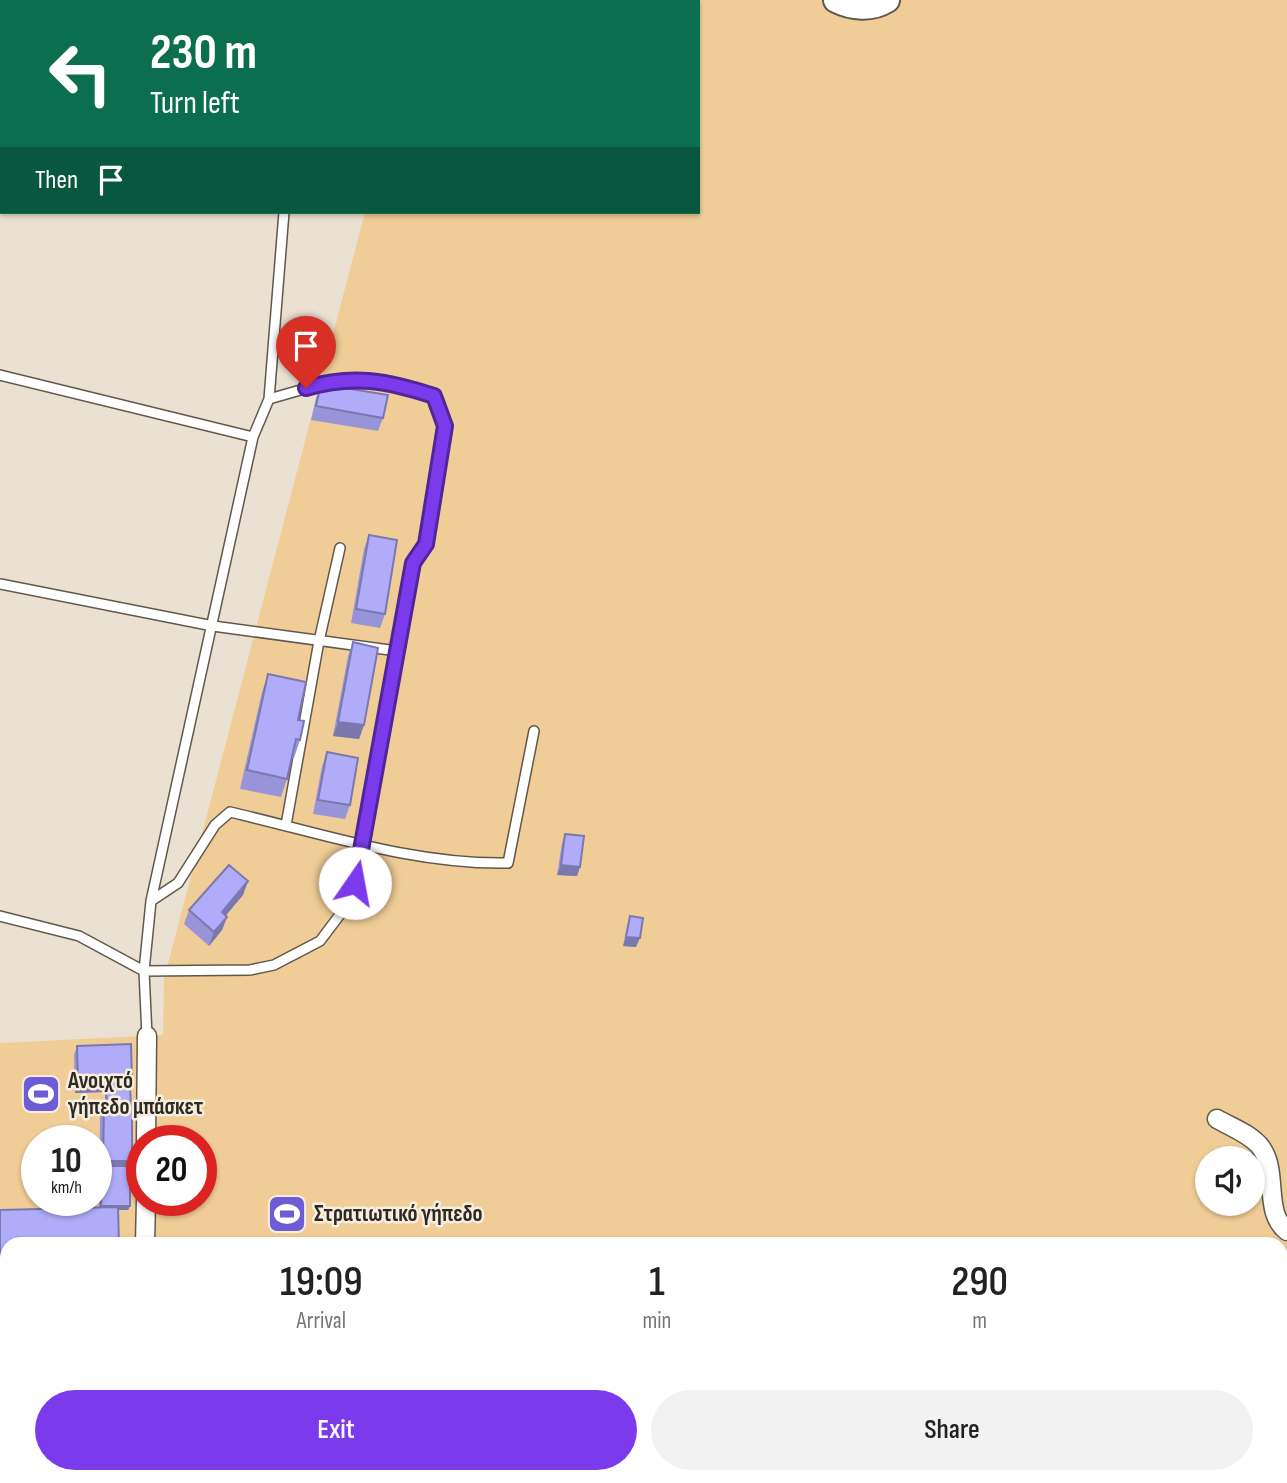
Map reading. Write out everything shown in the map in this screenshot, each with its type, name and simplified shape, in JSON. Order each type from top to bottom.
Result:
[{"type":"street","points":[[836,0],[868,7],[887,0]]},
{"type":"street","points":[[146,1125],[147,1036]]},
{"type":"street","points":[[1217,1119],[1249,1136],[1263,1151],[1272,1179],[1276,1216],[1287,1231]]},
{"type":"street","points":[[145,1237],[146,1216]]},
{"type":"lane","points":[[147,1036],[144,971],[151,901],[253,438],[269,399],[284,214]]},
{"type":"lane","points":[[0,375],[253,438]]},
{"type":"lane","points":[[0,916],[79,936],[144,971],[250,970],[275,965],[320,941],[348,904],[363,845],[413,563],[426,544],[445,426],[434,396],[386,381],[325,383],[269,399]]},
{"type":"lane","points":[[286,825],[319,642],[340,548]]},
{"type":"lane","points":[[0,584],[213,626],[397,651]]},
{"type":"lane","points":[[151,901],[178,883],[215,825],[230,812],[363,845],[470,864],[508,863],[534,731]]},
{"type":"shaded area","points":[[700,0],[1287,0],[1287,1237],[0,1237],[0,1043],[163,1035],[164,979],[364,214],[700,214]]},
{"type":"building","points":[[321,384],[388,395],[383,418],[316,406]]},
{"type":"building","points":[[369,535],[397,540],[385,614],[356,609]]},
{"type":"building","points":[[353,642],[378,648],[364,725],[338,722]]},
{"type":"building","points":[[268,674],[306,682],[298,720],[304,721],[300,740],[296,739],[287,779],[247,770]]},
{"type":"building","points":[[327,752],[358,758],[350,805],[318,800]]},
{"type":"building","points":[[565,834],[584,836],[580,867],[561,865]]},
{"type":"building","points":[[229,865],[248,881],[222,912],[227,917],[214,932],[189,910]]},
{"type":"building","points":[[630,916],[643,918],[640,938],[626,937]]},
{"type":"building","points":[[131,1044],[132,1082],[78,1084],[77,1046]]},
{"type":"building","points":[[130,1087],[131,1105],[107,1105],[106,1088]]},
{"type":"building","points":[[104,1105],[132,1105],[132,1125],[126,1125],[126,1161],[112,1161],[112,1125],[104,1125]]},
{"type":"building","points":[[112,1166],[126,1166],[126,1206],[112,1206]]},
{"type":"building","points":[[112,1207],[118,1207],[119,1237],[0,1237],[0,1210],[21,1209],[21,1216],[112,1216]]},
{"type":"place","name":"Ανοιχτό γήπεδο μπάσκετ","points":[[41,1094]]},
{"type":"place","name":"Στρατιωτικό γήπεδο","points":[[287,1214]]},
{"type":"route","points":[[306,388],[325,383],[386,381],[434,396],[445,426],[426,544],[413,563],[355,883]]}]
